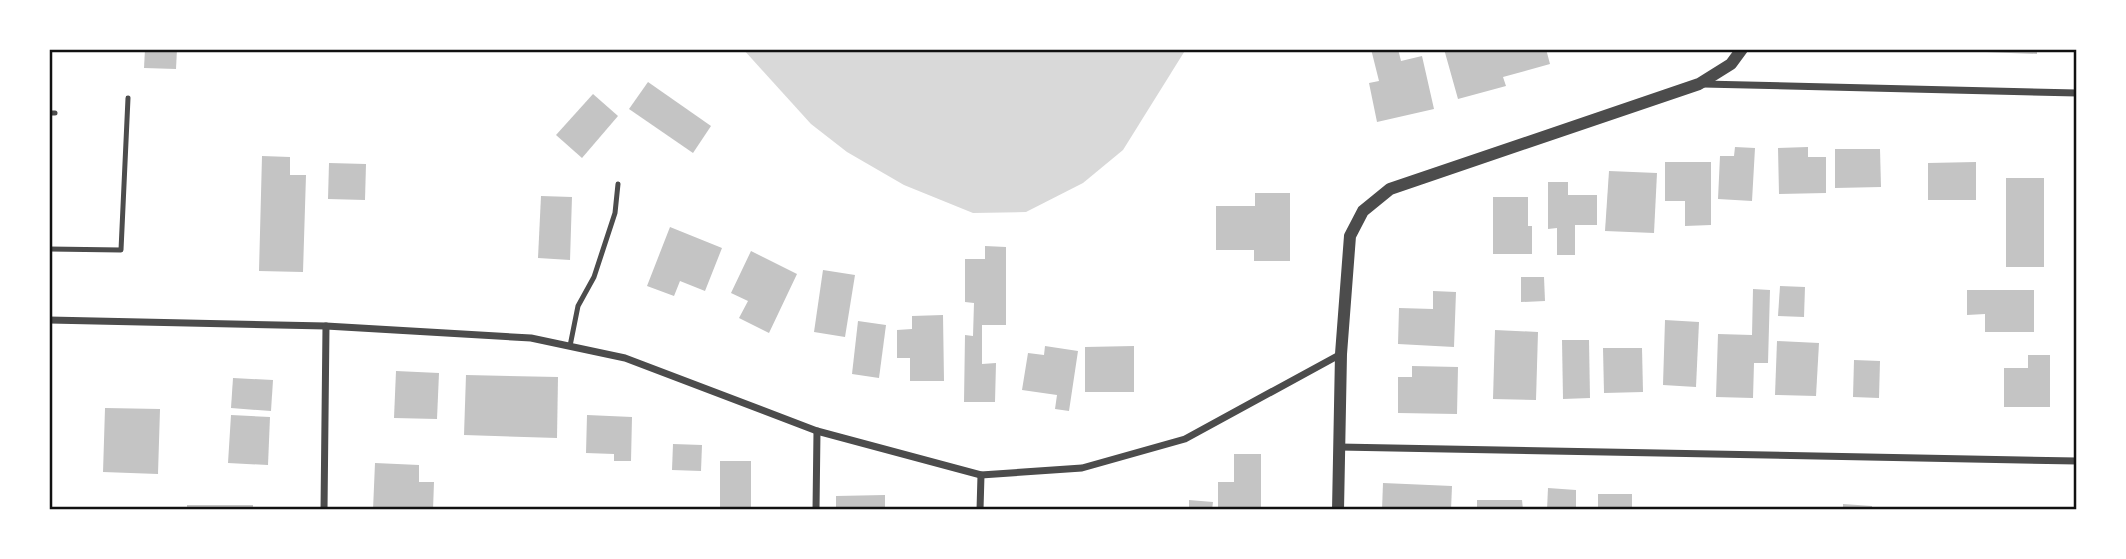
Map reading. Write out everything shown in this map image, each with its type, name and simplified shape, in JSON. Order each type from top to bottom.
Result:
[{"type":"street","points":[[1338,510],[1341,354],[1350,236],[1363,211],[1390,189],[1699,84],[1731,64],[1742,49]]},
{"type":"street","points":[[1699,84],[2077,93]]},
{"type":"street","points":[[49,320],[326,327],[531,338],[625,358],[817,431],[981,475],[1082,468],[1185,439],[1341,354]]},
{"type":"street","points":[[324,510],[326,327]]},
{"type":"street","points":[[816,510],[817,431]]},
{"type":"street","points":[[1339,447],[2077,461]]},
{"type":"street","points":[[980,510],[981,475]]},
{"type":"lane","points":[[49,249],[121,250],[128,98]]},
{"type":"lane","points":[[570,346],[578,306],[594,277],[615,213],[618,184]]},
{"type":"shaded area","points":[[743,49],[1186,49],[1123,150],[1083,183],[1026,212],[973,213],[904,185],[847,152],[811,124]]},
{"type":"building","points":[[145,49],[177,49],[176,69],[144,68]]},
{"type":"building","points":[[608,49],[608,52],[571,51]]},
{"type":"building","points":[[1371,49],[1398,49],[1401,61],[1422,56],[1434,109],[1377,122],[1369,83],[1379,81]]},
{"type":"building","points":[[1444,49],[1546,49],[1550,64],[1503,77],[1506,86],[1458,99]]},
{"type":"building","points":[[1987,49],[2037,49],[2037,54],[1986,52]]},
{"type":"building","points":[[648,82],[711,126],[693,153],[629,109]]},
{"type":"building","points":[[593,94],[618,116],[582,158],[556,135]]},
{"type":"building","points":[[1735,147],[1755,148],[1752,201],[1718,199],[1720,156],[1734,156]]},
{"type":"building","points":[[1808,147],[1808,157],[1826,157],[1826,193],[1779,194],[1778,148]]},
{"type":"building","points":[[1835,149],[1880,149],[1881,187],[1835,188]]},
{"type":"building","points":[[262,156],[290,157],[290,175],[306,175],[303,272],[259,271]]},
{"type":"building","points":[[1665,162],[1711,162],[1711,225],[1685,226],[1685,201],[1665,201]]},
{"type":"building","points":[[1976,162],[1976,200],[1928,200],[1928,163]]},
{"type":"building","points":[[329,163],[366,164],[365,200],[328,199]]},
{"type":"building","points":[[1609,171],[1657,173],[1654,233],[1605,231]]},
{"type":"building","points":[[2006,178],[2044,178],[2044,267],[2006,267]]},
{"type":"building","points":[[1548,182],[1568,182],[1568,195],[1597,195],[1597,225],[1575,225],[1575,255],[1557,255],[1557,228],[1548,229]]},
{"type":"building","points":[[1255,193],[1290,193],[1290,261],[1254,261],[1254,250],[1216,250],[1216,206],[1255,206]]},
{"type":"building","points":[[541,196],[572,197],[570,260],[538,258]]},
{"type":"building","points":[[1493,197],[1528,197],[1532,254],[1493,254]]},
{"type":"building","points":[[670,227],[722,248],[705,291],[680,281],[674,296],[647,286]]},
{"type":"building","points":[[985,246],[1006,247],[1006,325],[982,325],[982,364],[996,363],[995,402],[964,402],[965,335],[973,336],[974,303],[965,302],[965,259],[985,259]]},
{"type":"building","points":[[751,251],[797,274],[769,333],[739,318],[748,301],[731,293]]},
{"type":"building","points":[[823,270],[855,275],[845,337],[814,332]]},
{"type":"building","points":[[1521,277],[1544,277],[1545,301],[1521,302]]},
{"type":"building","points":[[1780,286],[1805,287],[1804,317],[1778,316]]},
{"type":"building","points":[[1753,289],[1770,290],[1768,363],[1754,363],[1753,398],[1716,397],[1718,334],[1752,335]]},
{"type":"building","points":[[1967,290],[2034,290],[2034,332],[1985,332],[1985,314],[1967,315]]},
{"type":"building","points":[[1433,291],[1456,292],[1454,347],[1398,344],[1399,308],[1433,309]]},
{"type":"building","points":[[943,315],[944,381],[910,381],[910,358],[897,358],[897,330],[912,329],[912,316]]},
{"type":"building","points":[[1665,320],[1699,322],[1696,387],[1663,385]]},
{"type":"building","points":[[858,321],[886,325],[879,378],[852,374]]},
{"type":"building","points":[[1495,330],[1538,332],[1536,400],[1493,399]]},
{"type":"building","points":[[1562,340],[1589,340],[1590,398],[1563,399]]},
{"type":"building","points":[[1777,341],[1819,343],[1816,396],[1775,395]]},
{"type":"building","points":[[1045,346],[1078,351],[1069,411],[1055,409],[1057,395],[1022,390],[1028,353],[1044,355]]},
{"type":"building","points":[[1134,346],[1134,392],[1085,392],[1085,347]]},
{"type":"building","points":[[1603,348],[1642,348],[1643,392],[1604,393]]},
{"type":"building","points":[[2028,355],[2050,355],[2050,407],[2004,407],[2004,368],[2028,368]]},
{"type":"building","points":[[1854,360],[1880,361],[1879,398],[1853,397]]},
{"type":"building","points":[[1412,366],[1458,367],[1457,414],[1398,413],[1398,377],[1412,377]]},
{"type":"building","points":[[396,371],[439,373],[437,419],[394,418]]},
{"type":"building","points":[[466,375],[558,377],[557,438],[464,435]]},
{"type":"building","points":[[233,378],[273,380],[271,411],[231,408]]},
{"type":"building","points":[[105,408],[160,409],[158,474],[103,472]]},
{"type":"building","points":[[231,415],[270,417],[268,465],[228,463]]},
{"type":"building","points":[[587,415],[632,417],[631,461],[614,461],[614,454],[586,453]]},
{"type":"building","points":[[673,444],[702,445],[701,471],[672,470]]},
{"type":"building","points":[[1234,454],[1261,454],[1261,510],[1218,510],[1218,482],[1234,482]]},
{"type":"building","points":[[720,461],[751,461],[751,510],[720,510]]},
{"type":"building","points":[[375,463],[419,465],[419,482],[434,482],[433,510],[373,510]]},
{"type":"building","points":[[1383,483],[1452,486],[1451,510],[1382,510]]},
{"type":"building","points":[[1548,488],[1576,490],[1576,510],[1547,510]]},
{"type":"building","points":[[1598,494],[1632,494],[1632,510],[1598,510]]},
{"type":"building","points":[[885,495],[885,510],[836,510],[836,496]]},
{"type":"building","points":[[1189,500],[1213,502],[1212,510],[1189,510]]},
{"type":"building","points":[[1477,500],[1522,500],[1523,510],[1477,510]]},
{"type":"building","points":[[1843,504],[1872,506],[1872,510],[1843,510]]},
{"type":"building","points":[[187,505],[253,505],[253,510],[187,510]]}]
